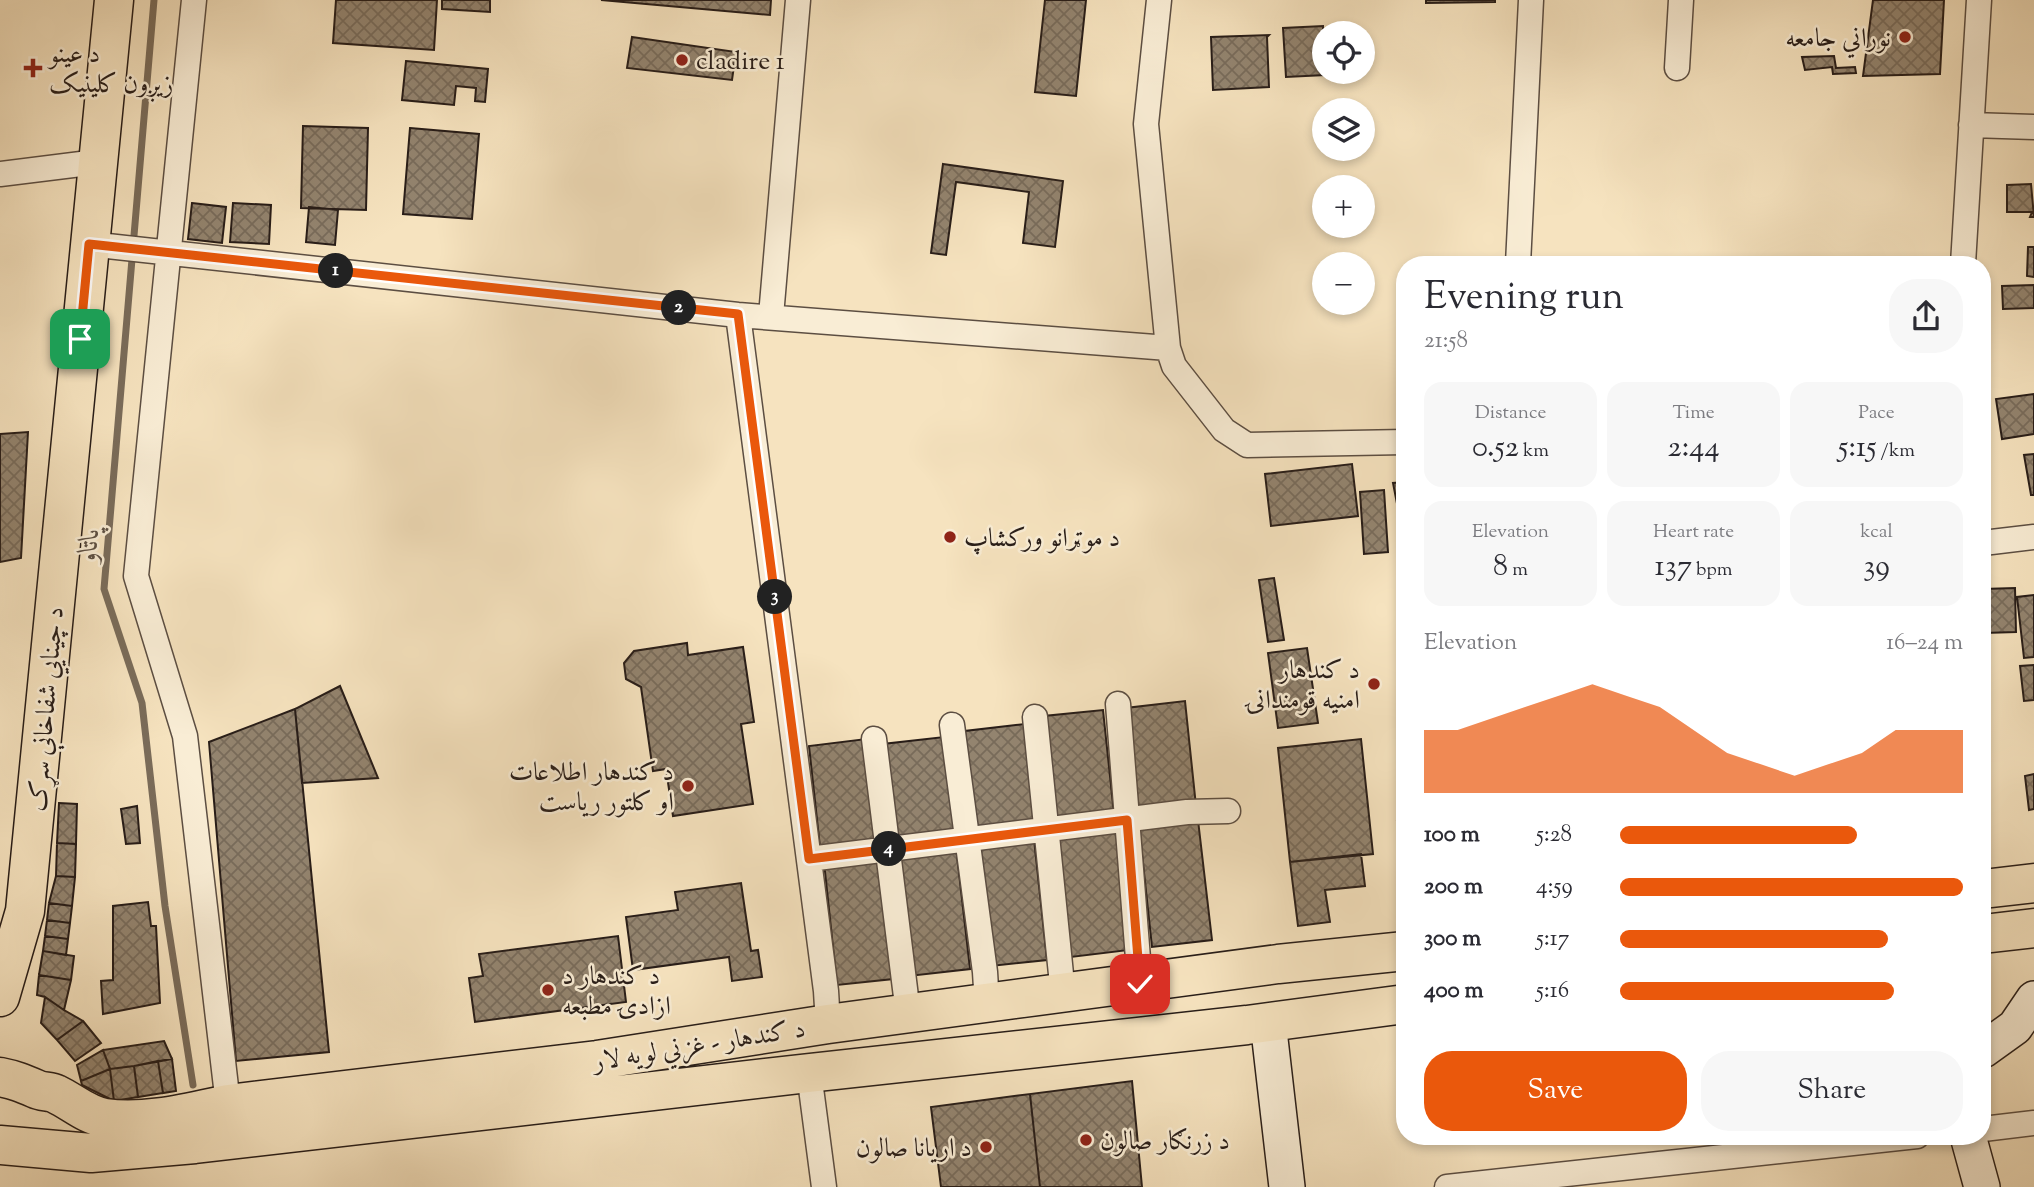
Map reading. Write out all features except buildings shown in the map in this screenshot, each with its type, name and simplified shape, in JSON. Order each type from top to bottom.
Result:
[{"type":"main road","name":"د چينايي شفاخانې سړک","points":[[0,997],[25,911],[99,244],[97,162],[114,0]]},
{"type":"main road","points":[[1991,888],[2034,883]]},
{"type":"main road","points":[[1991,933],[2034,928]]},
{"type":"main road","name":"د کندهار - غزني لويه لار","points":[[0,1077],[21,1081],[37,1090],[55,1094],[77,1108],[104,1118],[138,1118],[185,1113],[228,1104],[597,1060],[828,1024],[1278,964],[1396,952]]},
{"type":"main road","points":[[1991,1044],[2015,1027],[2034,999]]},
{"type":"main road","name":"د کندهار - غزني لويه لار","points":[[0,1145],[91,1153],[130,1150],[1268,1022],[1396,1005]]},
{"type":"main road","points":[[1268,1022],[1287,1187]]},
{"type":"main road","points":[[1970,1145],[1982,1187]]},
{"type":"street","points":[[194,0],[161,251],[136,576],[185,736],[228,1104]]},
{"type":"street","points":[[771,316],[799,0]]},
{"type":"street","points":[[1158,0],[1146,124],[1168,348],[1174,366],[1224,430],[1247,445],[1396,442]]},
{"type":"street","points":[[1518,256],[1531,0]]},
{"type":"street","points":[[1677,68],[1681,0]]},
{"type":"street","points":[[1963,256],[1979,0]]},
{"type":"street","points":[[1971,125],[2034,127]]},
{"type":"street","points":[[0,174],[97,162]]},
{"type":"street","points":[[99,244],[738,314],[1168,348]]},
{"type":"street","points":[[738,314],[828,1024]]},
{"type":"street","points":[[1991,542],[2034,537]]},
{"type":"street","points":[[1118,704],[1140,984]]},
{"type":"street","points":[[1035,717],[1063,994]]},
{"type":"street","points":[[952,725],[987,1004]]},
{"type":"street","points":[[874,739],[908,1013]]},
{"type":"street","points":[[809,859],[1187,812],[1228,811]]},
{"type":"street","points":[[809,1073],[824,1187]]},
{"type":"street","points":[[1991,1128],[2034,1123]]},
{"type":"street","points":[[1447,1187],[1834,1145]]},
{"type":"waterway","name":"پاتاو","points":[[154,0],[104,589],[142,703],[165,906],[193,1085]]},
{"type":"place","name":"نوراني جامعه","points":[[1905,37]]},
{"type":"place","name":"cladire 1","points":[[682,60]]},
{"type":"place","name":"د عینو زیږون کلینیک","points":[[33,68]]},
{"type":"place","name":"د موټرانو ورکشاپ","points":[[950,537]]},
{"type":"place","name":"د کندهار امنيه قومندانۍ","points":[[1374,684]]},
{"type":"place","name":"د کندهار اطلاعات او کلتور رياست","points":[[688,786]]},
{"type":"place","name":"د کندهار د ازادۍ مطبعه","points":[[548,990]]},
{"type":"place","name":"د زرنګار صالون","points":[[1086,1140]]},
{"type":"place","name":"د اریانا صالون","points":[[986,1147]]},
{"type":"route","points":[[80,339],[89,244],[738,314],[809,859],[1127,820],[1140,984]]}]
